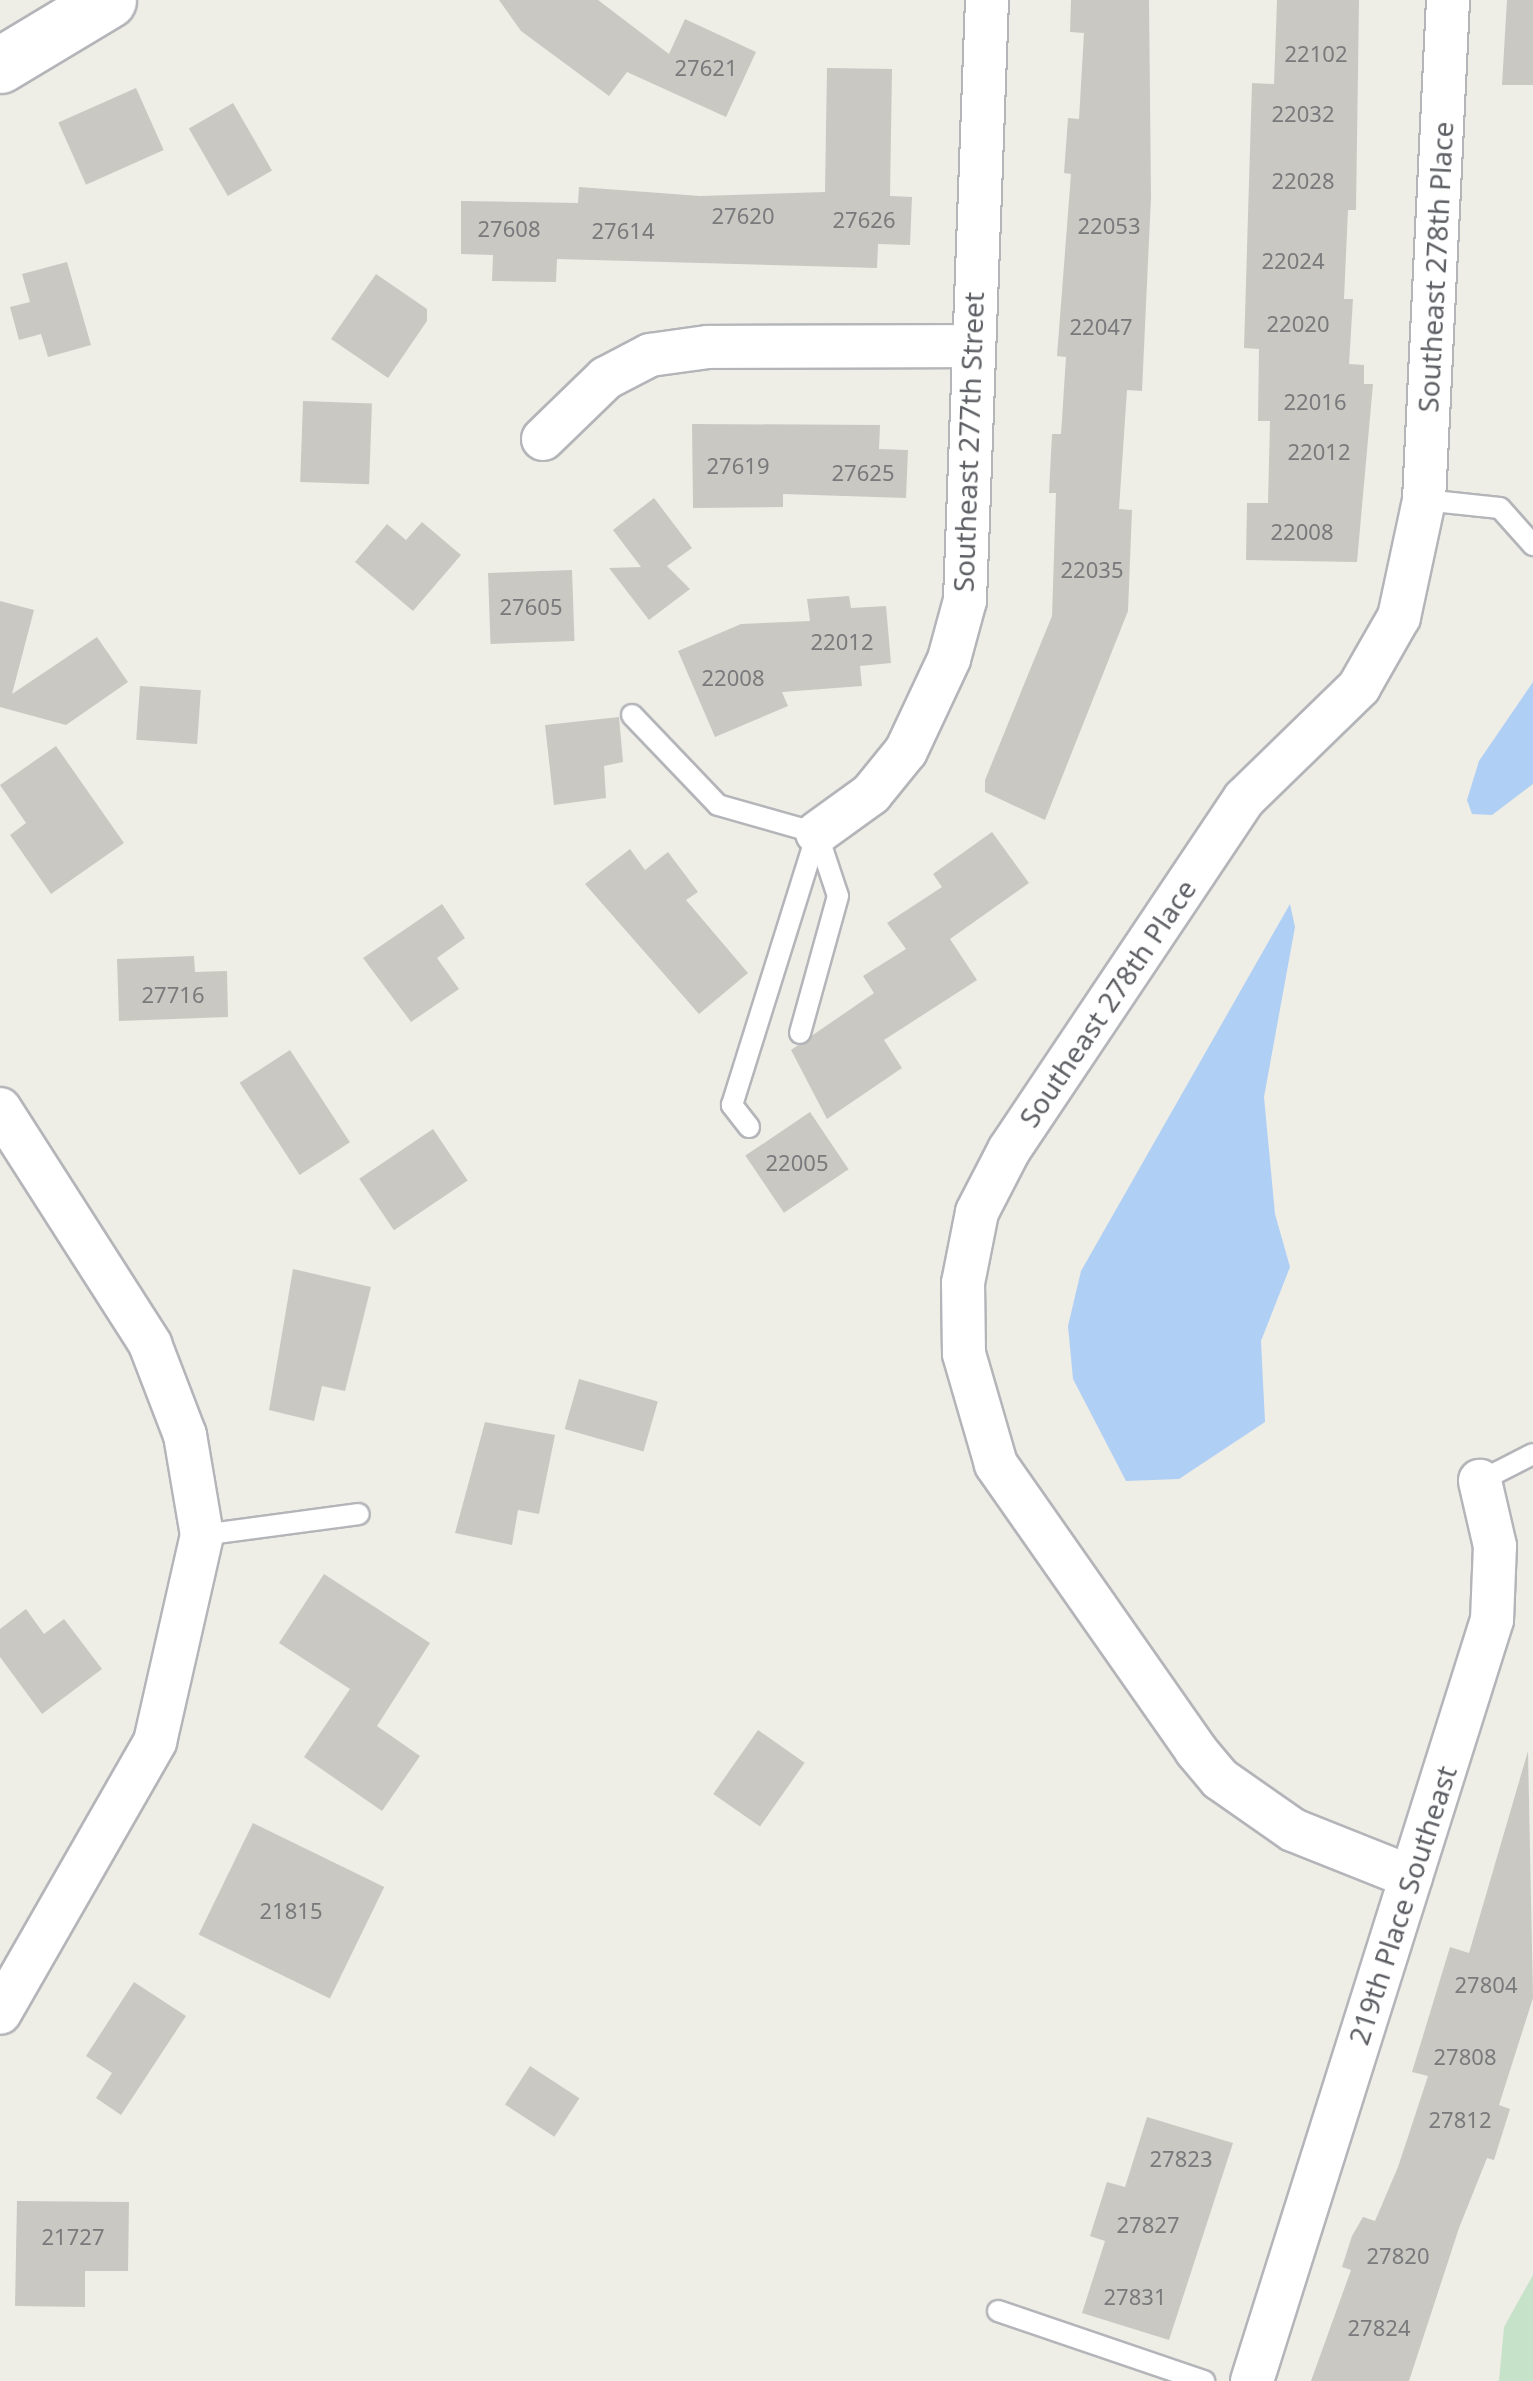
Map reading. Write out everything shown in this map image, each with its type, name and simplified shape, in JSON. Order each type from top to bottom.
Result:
[{"type":"street","points":[[0,66],[108,0]]},
{"type":"street","name":"Southeast 277th Street","points":[[817,833],[871,794],[906,751],[949,659],[965,600],[970,346],[987,0]]},
{"type":"street","name":"Southeast 278th Place","points":[[1411,1876],[1293,1830],[1220,1779],[1196,1750],[996,1464],[964,1354],[964,1282],[977,1212],[1047,1092],[1244,799],[1360,688],[1385,646],[1412,573],[1424,500],[1448,0]]},
{"type":"street","points":[[542,439],[606,378],[650,355],[708,347],[970,346]]},
{"type":"street","points":[[0,1109],[150,1344],[186,1435],[202,1535],[154,1742],[0,2014]]},
{"type":"street","name":"219th Place Southeast","points":[[1252,2381],[1492,1620],[1495,1546],[1480,1481]]},
{"type":"lane","points":[[1424,500],[1500,508],[1533,545]]},
{"type":"lane","points":[[632,716],[718,805],[817,833]]},
{"type":"lane","points":[[800,1032],[838,896],[817,833]]},
{"type":"lane","points":[[749,1127],[732,1105],[817,833]]},
{"type":"lane","name":"219th Place Southeast","points":[[1480,1481],[1533,1454]]},
{"type":"lane","points":[[202,1535],[359,1514]]},
{"type":"lane","points":[[998,2311],[1204,2381]]},
{"type":"green space","points":[[1533,2275],[1533,2381],[1499,2381],[1504,2327]]},
{"type":"water","points":[[1533,682],[1533,784],[1492,815],[1472,814],[1467,800],[1479,761]]},
{"type":"water","points":[[1290,904],[1295,927],[1264,1097],[1275,1214],[1290,1267],[1261,1341],[1265,1422],[1179,1479],[1126,1481],[1073,1379],[1068,1326],[1081,1271]]},
{"type":"building","points":[[499,0],[598,0],[669,54],[685,19],[756,52],[726,117],[627,72],[609,96],[521,31]]},
{"type":"building","points":[[1071,0],[1149,0],[1151,197],[1142,391],[1127,390],[1119,509],[1132,510],[1128,611],[1045,820],[985,792],[985,780],[1052,616],[1056,493],[1049,493],[1052,434],[1061,434],[1066,357],[1057,356],[1071,174],[1064,173],[1068,118],[1079,119],[1084,33],[1070,32]]},
{"type":"building","points":[[1277,0],[1359,0],[1356,210],[1348,210],[1344,299],[1353,299],[1349,364],[1364,365],[1364,384],[1373,384],[1357,562],[1246,560],[1247,503],[1268,503],[1270,421],[1258,421],[1259,349],[1244,348],[1252,83],[1274,84]]},
{"type":"building","points":[[1507,0],[1533,0],[1533,85],[1502,85]]},
{"type":"building","points":[[827,68],[892,69],[890,196],[912,197],[910,245],[878,244],[877,268],[557,259],[556,282],[492,281],[493,255],[461,254],[461,201],[578,203],[579,187],[700,196],[825,192]]},
{"type":"building","points":[[136,88],[164,150],[86,185],[58,123]]},
{"type":"building","points":[[233,103],[272,171],[228,196],[189,128]]},
{"type":"building","points":[[67,262],[91,345],[48,357],[41,334],[19,340],[10,307],[30,302],[22,274]]},
{"type":"building","points":[[376,274],[427,309],[427,321],[388,378],[331,339]]},
{"type":"building","points":[[303,401],[372,403],[369,484],[300,482]]},
{"type":"building","points":[[692,424],[880,425],[879,449],[908,450],[906,498],[783,494],[783,507],[693,508]]},
{"type":"building","points":[[654,498],[692,548],[667,566],[690,589],[649,620],[609,568],[641,567],[613,530]]},
{"type":"building","points":[[422,522],[461,555],[413,611],[355,562],[387,524],[406,540]]},
{"type":"building","points":[[572,570],[574,641],[491,644],[488,573]]},
{"type":"building","points":[[849,596],[851,608],[886,606],[891,663],[860,666],[862,686],[782,692],[788,706],[715,737],[678,651],[741,624],[810,621],[807,599]]},
{"type":"building","points":[[0,601],[34,610],[12,694],[97,637],[128,682],[66,725],[0,707]]},
{"type":"building","points":[[140,686],[201,690],[197,744],[136,740]]},
{"type":"building","points":[[619,717],[623,762],[604,766],[606,798],[554,805],[545,725]]},
{"type":"building","points":[[56,746],[124,843],[51,894],[10,835],[26,823],[0,785]]},
{"type":"building","points":[[992,832],[1029,883],[950,939],[977,980],[884,1040],[902,1068],[827,1119],[791,1050],[874,993],[863,976],[906,949],[887,923],[942,887],[933,874]]},
{"type":"building","points":[[630,849],[645,870],[668,852],[698,892],[686,900],[748,973],[699,1014],[585,884]]},
{"type":"building","points":[[442,904],[465,938],[437,958],[459,989],[411,1022],[363,958]]},
{"type":"building","points":[[194,956],[195,972],[227,971],[228,1017],[119,1021],[117,959]]},
{"type":"building","points":[[290,1050],[350,1142],[300,1175],[240,1083]]},
{"type":"building","points":[[810,1112],[849,1169],[784,1213],[745,1156]]},
{"type":"building","points":[[433,1129],[468,1180],[394,1230],[359,1179]]},
{"type":"building","points":[[293,1269],[371,1287],[345,1391],[322,1386],[314,1421],[269,1410]]},
{"type":"building","points":[[579,1379],[658,1402],[643,1452],[565,1429]]},
{"type":"building","points":[[485,1422],[555,1435],[539,1514],[518,1510],[512,1545],[455,1533]]},
{"type":"building","points":[[324,1574],[430,1643],[377,1726],[420,1756],[382,1811],[304,1757],[350,1689],[279,1643]]},
{"type":"building","points":[[26,1609],[44,1634],[64,1619],[102,1669],[42,1714],[0,1657],[0,1629]]},
{"type":"building","points":[[758,1730],[805,1763],[760,1827],[713,1794]]},
{"type":"building","points":[[1528,1751],[1533,1998],[1499,2105],[1510,2109],[1494,2160],[1487,2158],[1459,2228],[1409,2381],[1311,2381],[1351,2270],[1342,2267],[1352,2236],[1363,2217],[1375,2221],[1398,2167],[1428,2076],[1412,2072],[1450,1947],[1469,1953]]},
{"type":"building","points":[[253,1823],[384,1887],[330,1998],[199,1934]]},
{"type":"building","points":[[134,1982],[186,2016],[121,2115],[96,2098],[112,2073],[86,2056]]},
{"type":"building","points":[[530,2066],[579,2098],[554,2137],[505,2105]]},
{"type":"building","points":[[1147,2117],[1233,2143],[1169,2340],[1082,2313],[1105,2241],[1090,2236],[1107,2182],[1125,2187]]},
{"type":"building","points":[[17,2201],[129,2202],[128,2271],[85,2271],[85,2307],[15,2306]]}]
